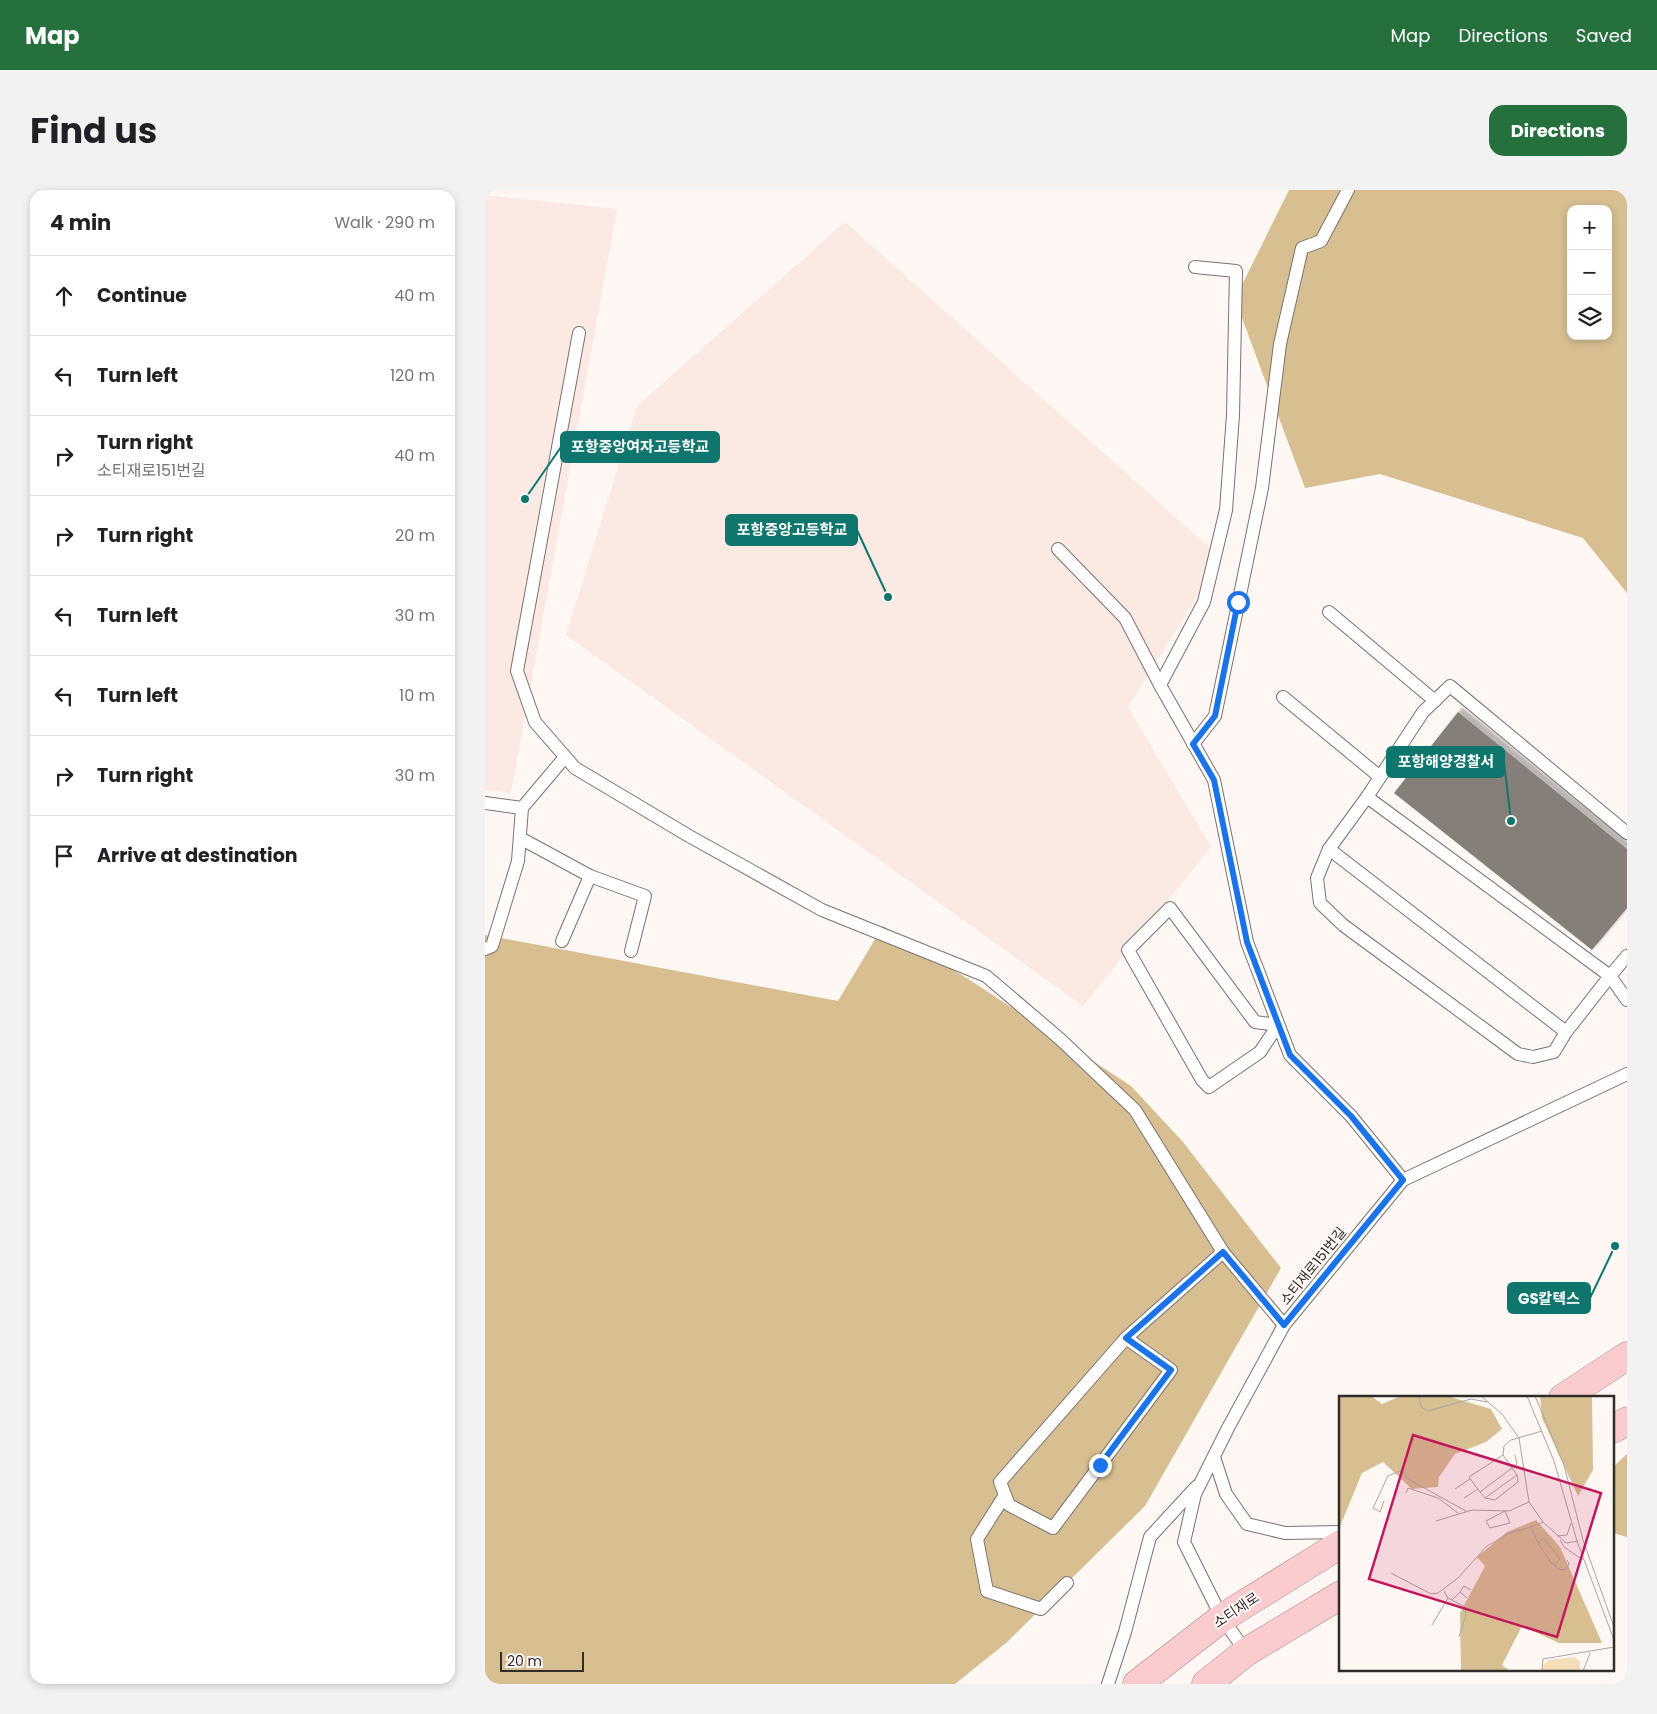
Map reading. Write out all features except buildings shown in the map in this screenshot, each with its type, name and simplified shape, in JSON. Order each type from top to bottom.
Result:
[{"type":"main road","points":[[1566,1396],[1627,1356]]},
{"type":"main road","points":[[1615,1428],[1627,1420]]},
{"type":"main road","name":"소티재로","points":[[1137,1684],[1223,1618],[1339,1545]]},
{"type":"main road","points":[[1206,1684],[1246,1652],[1339,1595]]},
{"type":"lane","points":[[1193,744],[1215,716],[1262,488],[1280,344],[1302,248],[1321,241],[1348,190]]},
{"type":"lane","points":[[1160,686],[1204,602],[1226,510],[1233,415],[1236,272],[1195,267]]},
{"type":"lane","points":[[579,333],[517,671],[535,722],[575,768],[822,910],[986,976],[1060,1040],[1135,1110],[1223,1252],[1284,1325]]},
{"type":"lane","points":[[1058,549],[1125,618],[1160,686],[1214,780],[1247,942],[1290,1055],[1351,1116],[1403,1180]]},
{"type":"lane","points":[[1329,612],[1435,701]]},
{"type":"lane","points":[[1627,833],[1450,686],[1423,712],[1367,797],[1329,849],[1317,878],[1321,903],[1343,925],[1517,1054],[1533,1057],[1554,1052],[1566,1032],[1627,956]]},
{"type":"lane","points":[[1283,697],[1380,777]]},
{"type":"lane","points":[[485,949],[492,946],[518,861],[522,808],[565,757]]},
{"type":"lane","points":[[1367,797],[1610,976],[1627,1000]]},
{"type":"lane","points":[[485,803],[522,808]]},
{"type":"lane","points":[[520,838],[590,876],[645,896],[631,951]]},
{"type":"lane","points":[[1329,849],[1566,1032]]},
{"type":"lane","points":[[562,941],[590,876]]},
{"type":"lane","points":[[1170,908],[1255,1022],[1278,1025],[1260,1052],[1209,1087],[1202,1080],[1128,950],[1170,908]]},
{"type":"lane","name":"소티재로151번길","points":[[1246,1652],[1223,1618],[1184,1542],[1195,1494],[1284,1325],[1403,1180],[1627,1074]]},
{"type":"lane","points":[[1126,1338],[1171,1370],[1053,1528],[1009,1505],[1000,1482],[1126,1338],[1223,1252]]},
{"type":"lane","points":[[1214,1457],[1226,1494],[1247,1524],[1285,1534],[1339,1532]]},
{"type":"lane","points":[[1108,1684],[1125,1632],[1150,1537],[1203,1480]]},
{"type":"lane","points":[[1005,1495],[977,1539],[987,1591],[1041,1608],[1067,1583]]},
{"type":"shaded area","points":[[1289,190],[1627,190],[1627,593],[1583,538],[1380,474],[1305,488],[1235,299]]},
{"type":"shaded area","points":[[485,195],[617,209],[511,793],[485,790]]},
{"type":"shaded area","points":[[845,222],[1221,558],[1128,707],[1211,847],[1083,1006],[566,635],[637,406]]},
{"type":"shaded area","points":[[883,926],[976,984],[1131,1086],[1183,1142],[1281,1268],[1145,1506],[1006,1643],[955,1684],[485,1684],[485,935],[838,1001]]},
{"type":"shaded area","points":[[1627,1454],[1627,1537],[1615,1534],[1615,1465]]},
{"type":"place","name":"포항중앙여자고등학교","points":[[525,499]]},
{"type":"place","name":"포항중앙고등학교","points":[[888,597]]},
{"type":"place","name":"포항해양경찰서","points":[[1511,821]]},
{"type":"place","name":"GS칼텍스","points":[[1615,1246]]},
{"type":"route","points":[[1100,1465],[1171,1370],[1126,1338],[1223,1252],[1284,1325],[1403,1180],[1351,1116],[1290,1055],[1247,942],[1214,780],[1193,744],[1215,716],[1238,602]]}]
